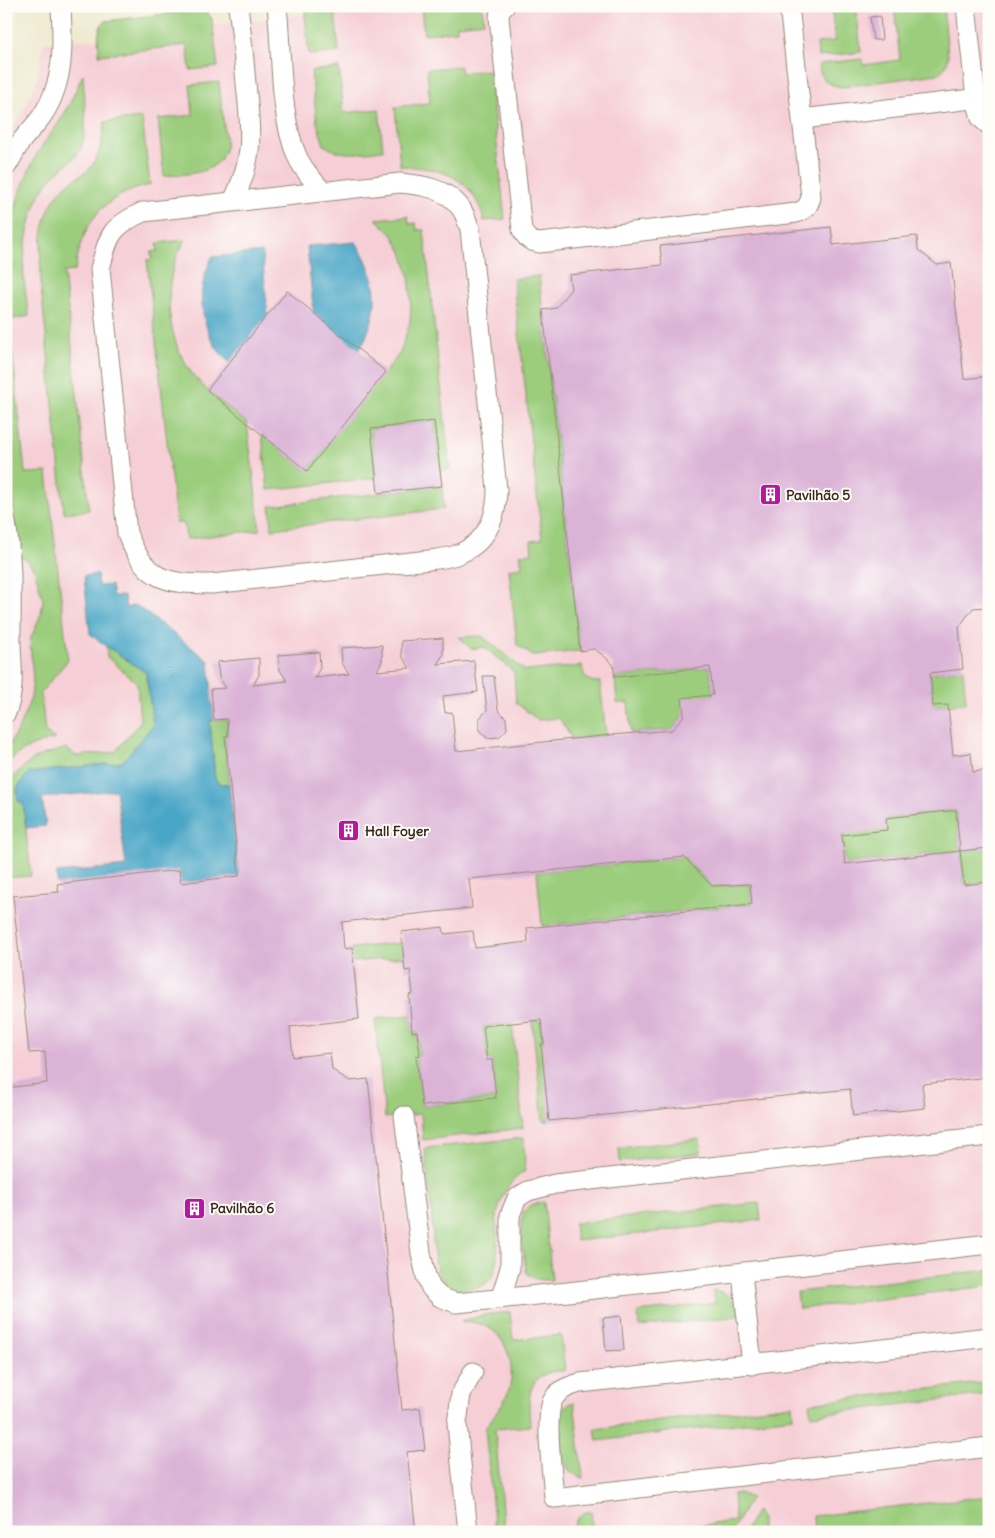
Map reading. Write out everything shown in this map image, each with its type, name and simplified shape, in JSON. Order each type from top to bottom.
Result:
[{"type":"lane","points":[[6,167],[21,143],[43,115],[56,87],[62,62],[61,6]]},
{"type":"lane","points":[[233,201],[242,183],[251,145],[244,54],[238,6]]},
{"type":"lane","points":[[277,6],[287,118],[291,140],[297,158],[322,191]]},
{"type":"lane","points":[[504,6],[500,10],[498,18],[522,230],[526,238],[532,242],[551,242],[796,213],[803,210],[809,204],[811,197],[788,6]]},
{"type":"lane","points":[[966,6],[982,98],[981,118],[989,125]]},
{"type":"lane","points":[[802,119],[982,98]]},
{"type":"lane","points":[[400,182],[423,185],[446,194],[460,207],[470,229],[497,489],[497,506],[489,529],[474,546],[456,555],[429,560],[212,584],[183,584],[162,578],[147,568],[134,552],[127,533],[100,269],[108,239],[123,221],[143,212],[233,201],[400,182]]},
{"type":"lane","points":[[6,523],[12,596],[9,635],[12,676],[9,706],[6,713]]},
{"type":"lane","points":[[404,1116],[420,1253],[426,1276],[431,1288],[440,1297],[456,1303],[742,1273],[989,1244]]},
{"type":"lane","points":[[501,1297],[510,1268],[510,1215],[517,1198],[528,1191],[555,1184],[989,1136]]},
{"type":"lane","points":[[742,1273],[752,1365]]},
{"type":"lane","points":[[989,1337],[580,1383],[565,1388],[553,1399],[549,1416],[554,1498],[989,1447]]},
{"type":"lane","points":[[468,1532],[457,1424],[461,1394],[473,1372]]},
{"type":"shaded area","points":[[304,6],[989,6],[989,1532],[6,1532],[6,135],[19,118],[36,83],[44,42],[98,39],[100,25],[106,21],[201,10],[210,14],[213,25],[304,15]]},
{"type":"green space","points":[[304,6],[395,6],[335,12],[339,52],[309,55]]},
{"type":"green space","points":[[421,6],[482,6],[484,22],[457,25],[457,31],[424,34]]},
{"type":"green space","points":[[831,6],[856,6],[861,52],[818,57],[817,43],[835,41]]},
{"type":"green space","points":[[894,6],[943,6],[948,55],[947,64],[944,69],[937,74],[842,87],[828,83],[822,78],[819,64],[862,59],[863,65],[900,60]]},
{"type":"green space","points":[[206,11],[212,19],[218,67],[190,70],[187,45],[99,55],[99,32],[106,21]]},
{"type":"green space","points":[[460,66],[461,73],[489,70],[505,219],[484,221],[479,206],[472,194],[464,184],[454,177],[429,169],[400,166],[395,107],[430,103],[427,69]]},
{"type":"green space","points":[[339,68],[344,113],[379,109],[383,150],[345,153],[338,152],[324,145],[317,123],[311,71]]},
{"type":"green space","points":[[83,74],[85,113],[83,142],[78,154],[50,180],[38,200],[26,240],[24,278],[29,316],[9,320],[25,473],[47,472],[68,660],[41,692],[45,732],[55,739],[28,748],[6,765],[6,749],[18,730],[31,698],[33,680],[30,640],[41,614],[43,600],[35,571],[27,560],[18,556],[6,433],[6,246],[25,179],[41,147],[63,116]]},
{"type":"green space","points":[[219,82],[226,144],[223,154],[218,162],[203,171],[164,176],[158,119],[193,115],[190,85]]},
{"type":"green space","points":[[142,118],[150,185],[119,196],[97,214],[83,239],[75,271],[64,272],[89,510],[64,513],[41,287],[42,234],[49,209],[56,197],[64,187],[86,172],[94,162],[100,149],[105,122]]},
{"type":"green space","points":[[408,216],[409,224],[416,223],[417,230],[424,230],[450,469],[440,471],[434,421],[371,429],[376,478],[268,490],[262,434],[307,471],[400,353],[410,322],[411,298],[409,275],[402,252],[392,234],[376,219]]},
{"type":"green space","points":[[185,240],[175,261],[169,291],[169,306],[174,337],[186,365],[195,377],[213,396],[247,423],[260,530],[186,539],[184,523],[176,523],[147,260],[152,259],[151,252],[158,251],[157,243]]},
{"type":"green space","points":[[539,276],[580,651],[533,656],[517,645],[509,569],[522,567],[520,554],[532,553],[531,541],[542,539],[513,279]]},
{"type":"green space","points":[[442,486],[444,509],[272,529],[270,506]]},
{"type":"green space","points":[[482,636],[525,671],[582,666],[587,679],[600,682],[606,735],[572,739],[559,718],[538,720],[516,703],[514,672],[484,647],[471,649],[459,637]]},
{"type":"green space","points":[[106,646],[146,673],[153,725],[122,762],[28,773],[23,804],[31,876],[6,878],[6,783],[37,757],[66,748],[76,756],[115,752],[140,722],[137,683],[107,657]]},
{"type":"green space","points":[[710,667],[713,695],[684,715],[672,730],[631,733],[628,703],[617,703],[615,677]]},
{"type":"green space","points":[[963,669],[966,703],[933,706],[930,673]]},
{"type":"green space","points":[[227,719],[228,736],[225,736],[229,784],[221,784],[215,779],[210,721]]},
{"type":"green space","points":[[956,810],[960,851],[845,864],[842,835],[886,818]]},
{"type":"green space","points":[[989,848],[989,882],[964,885],[960,851]]},
{"type":"green space","points":[[684,857],[712,886],[750,884],[752,904],[542,926],[537,872]]},
{"type":"green space","points":[[402,943],[404,957],[353,962],[352,948]]},
{"type":"green space","points":[[411,1015],[412,1032],[417,1031],[420,1055],[416,1056],[422,1106],[496,1098],[492,1060],[487,1060],[483,1026],[512,1023],[523,1128],[423,1140],[421,1114],[385,1118],[375,1019]]},
{"type":"green space","points":[[541,1020],[549,1121],[543,1121],[532,1021]]},
{"type":"green space","points":[[524,1138],[525,1171],[507,1188],[498,1211],[497,1254],[493,1274],[488,1282],[479,1287],[465,1290],[453,1288],[440,1277],[435,1260],[425,1148]]},
{"type":"green space","points":[[700,1139],[701,1153],[620,1162],[619,1148]]},
{"type":"green space","points":[[544,1202],[552,1280],[541,1280],[526,1272],[521,1230],[523,1214],[526,1209],[537,1203]]},
{"type":"green space","points":[[759,1203],[761,1220],[576,1241],[574,1223]]},
{"type":"green space","points":[[989,1270],[989,1286],[799,1309],[797,1292]]},
{"type":"green space","points":[[713,1290],[728,1295],[731,1298],[737,1306],[739,1316],[639,1327],[638,1312],[715,1303]]},
{"type":"green space","points":[[510,1312],[513,1340],[561,1335],[565,1371],[548,1373],[535,1382],[529,1403],[530,1426],[495,1429],[504,1532],[495,1532],[485,1429],[503,1403],[508,1392],[511,1367],[506,1349],[496,1334],[481,1324],[461,1321],[484,1315]]},
{"type":"green space","points":[[989,1382],[989,1394],[811,1415],[809,1403]]},
{"type":"green space","points":[[574,1402],[583,1478],[569,1470],[562,1451],[561,1412],[568,1404]]},
{"type":"green space","points":[[792,1405],[793,1417],[597,1441],[595,1429]]},
{"type":"green space","points":[[739,1493],[751,1498],[731,1532],[650,1532],[735,1521],[733,1494]]},
{"type":"green space","points":[[989,1496],[989,1523],[975,1532],[814,1532],[813,1516]]},
{"type":"green space","points":[[757,1510],[761,1520],[761,1532],[744,1532]]},
{"type":"green space","points":[[591,1511],[593,1532],[572,1532],[578,1518],[583,1513]]},
{"type":"water","points":[[356,242],[372,275],[375,298],[372,322],[357,352],[320,379],[307,246]]},
{"type":"water","points":[[262,252],[274,384],[240,369],[219,352],[213,343],[205,322],[202,301],[203,282],[212,257]]},
{"type":"water","points":[[97,574],[98,586],[111,585],[113,596],[124,596],[126,608],[136,605],[209,661],[214,720],[210,721],[215,779],[221,784],[229,784],[239,876],[181,883],[179,871],[57,884],[57,873],[126,866],[116,790],[42,798],[46,826],[26,828],[23,804],[18,801],[17,788],[28,773],[122,762],[153,725],[146,673],[90,634],[84,576]]},
{"type":"building","points":[[880,16],[882,40],[873,40],[870,17]]},
{"type":"building","points":[[831,227],[833,245],[917,236],[918,250],[937,265],[951,263],[964,379],[989,376],[989,574],[985,575],[989,607],[973,608],[959,627],[963,669],[930,673],[933,706],[948,705],[953,755],[971,753],[973,772],[985,770],[987,785],[989,785],[989,848],[960,851],[964,885],[989,882],[989,1077],[922,1084],[925,1108],[853,1116],[850,1089],[549,1121],[541,1044],[544,1044],[541,1020],[483,1026],[487,1060],[492,1060],[496,1098],[422,1106],[416,1056],[420,1055],[417,1031],[412,1032],[409,995],[413,994],[410,970],[405,971],[401,932],[443,927],[444,934],[473,931],[475,948],[528,942],[527,928],[752,904],[750,884],[712,886],[684,857],[469,879],[472,908],[342,922],[344,949],[352,948],[359,1019],[290,1027],[293,1057],[330,1053],[332,1069],[340,1075],[350,1081],[368,1079],[402,1410],[420,1408],[425,1450],[407,1452],[416,1532],[6,1532],[6,1088],[47,1083],[45,1052],[29,1053],[13,896],[59,892],[57,884],[179,870],[181,883],[239,876],[225,736],[228,736],[227,719],[214,720],[211,689],[226,688],[219,677],[217,662],[259,658],[259,675],[253,685],[287,681],[280,670],[278,655],[319,652],[320,668],[314,678],[349,674],[342,663],[341,648],[382,645],[382,661],[377,671],[410,668],[402,656],[401,641],[443,638],[443,655],[437,664],[474,661],[478,692],[443,696],[445,713],[452,712],[456,751],[672,730],[684,715],[682,698],[713,695],[710,667],[615,677],[613,664],[604,656],[594,649],[580,651],[543,310],[556,308],[571,289],[569,275],[662,265],[660,246]],"holes":[[[956,810],[960,851],[845,864],[842,835],[887,830],[886,818]]]},
{"type":"building","points":[[287,291],[386,372],[307,471],[207,390]]},
{"type":"building","points":[[434,421],[442,486],[378,493],[371,429]]},
{"type":"building","points":[[483,676],[494,676],[498,710],[506,718],[507,729],[499,737],[487,738],[479,730],[479,719],[487,710]]},
{"type":"building","points":[[621,1316],[624,1350],[606,1351],[603,1318]]},
{"type":"place","name":"Pavilhão 5","points":[[770,495]]},
{"type":"place","name":"Hall Foyer","points":[[349,831]]},
{"type":"place","name":"Pavilhão 6","points":[[194,1208]]}]
